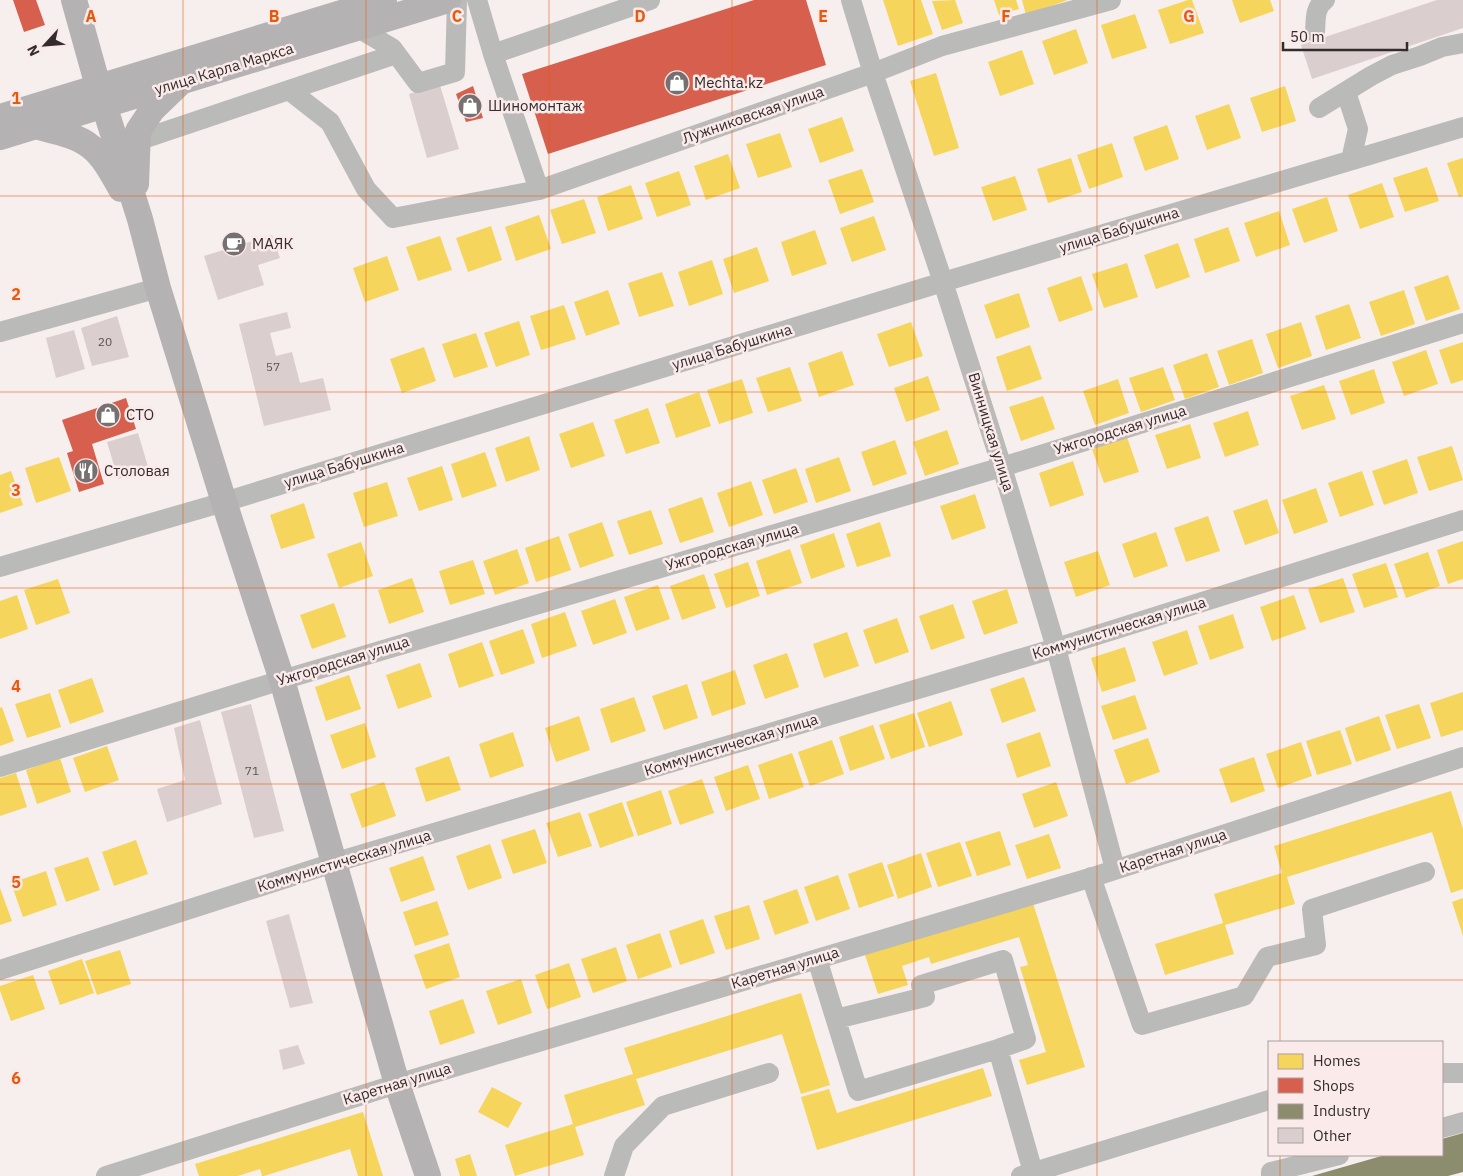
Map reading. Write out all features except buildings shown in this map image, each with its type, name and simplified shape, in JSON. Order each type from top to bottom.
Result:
[{"type":"main road","points":[[74,0],[101,96],[140,219],[158,288],[224,502],[282,680],[397,1084],[428,1176]]},
{"type":"main road","name":"улица Карла Маркса","points":[[0,137],[35,126],[101,96],[384,0]]},
{"type":"main road","name":"улица Карла Маркса","points":[[0,116],[182,82],[448,0]]},
{"type":"main road","points":[[140,219],[136,188],[138,131],[152,110],[182,82]]},
{"type":"main road","points":[[35,126],[70,136],[91,147],[107,165],[124,196],[140,219]]},
{"type":"street","points":[[358,28],[392,48],[418,83],[455,72],[457,0]]},
{"type":"street","points":[[477,0],[493,54],[539,190]]},
{"type":"street","points":[[493,54],[650,0]]},
{"type":"street","name":"Винницкая улица","points":[[851,0],[873,73],[1002,467],[1056,648],[1115,869]]},
{"type":"street","name":"Лужниковская улица","points":[[289,90],[330,122],[366,189],[393,218],[539,190],[873,73],[942,46],[1111,0]]},
{"type":"street","points":[[1315,32],[1316,13],[1319,4],[1325,0]]},
{"type":"street","points":[[1319,108],[1392,65],[1442,47],[1463,43]]},
{"type":"street","points":[[137,141],[396,54]]},
{"type":"street","points":[[1346,92],[1358,129],[1351,160]]},
{"type":"street","name":"улица Бабушкина","points":[[0,567],[224,502],[943,282],[1463,127]]},
{"type":"street","points":[[0,332],[158,288]]},
{"type":"street","name":"Ужгородская улица","points":[[0,767],[282,680],[1002,467],[1463,323]]},
{"type":"street","name":"Коммунистическая улица","points":[[0,970],[333,863],[1056,648],[1463,520]]},
{"type":"street","name":"Каретная улица","points":[[106,1176],[148,1170],[397,1084],[1091,877],[1463,757]]},
{"type":"street","points":[[1091,877],[1142,1025],[1244,996],[1267,958],[1316,945],[1312,909],[1425,872]]},
{"type":"street","points":[[817,959],[858,1090],[1026,1039],[1003,960],[921,985],[925,997],[836,1019]]},
{"type":"street","points":[[998,1049],[1027,1174],[1268,1100]]},
{"type":"street","points":[[614,1176],[624,1146],[663,1106],[769,1072]]},
{"type":"street","points":[[1443,1074],[1463,1073]]},
{"type":"street","points":[[1443,1128],[1463,1122]]},
{"type":"street","points":[[1271,1176],[1271,1172],[1335,1156]]},
{"type":"place","name":"Mechta.kz","points":[[677,83]]},
{"type":"place","name":"Шиномонтаж","points":[[470,106]]},
{"type":"place","name":"МАЯК","points":[[234,244]]},
{"type":"place","name":"СТО","points":[[108,415]]},
{"type":"place","name":"Столовая","points":[[86,471]]}]
